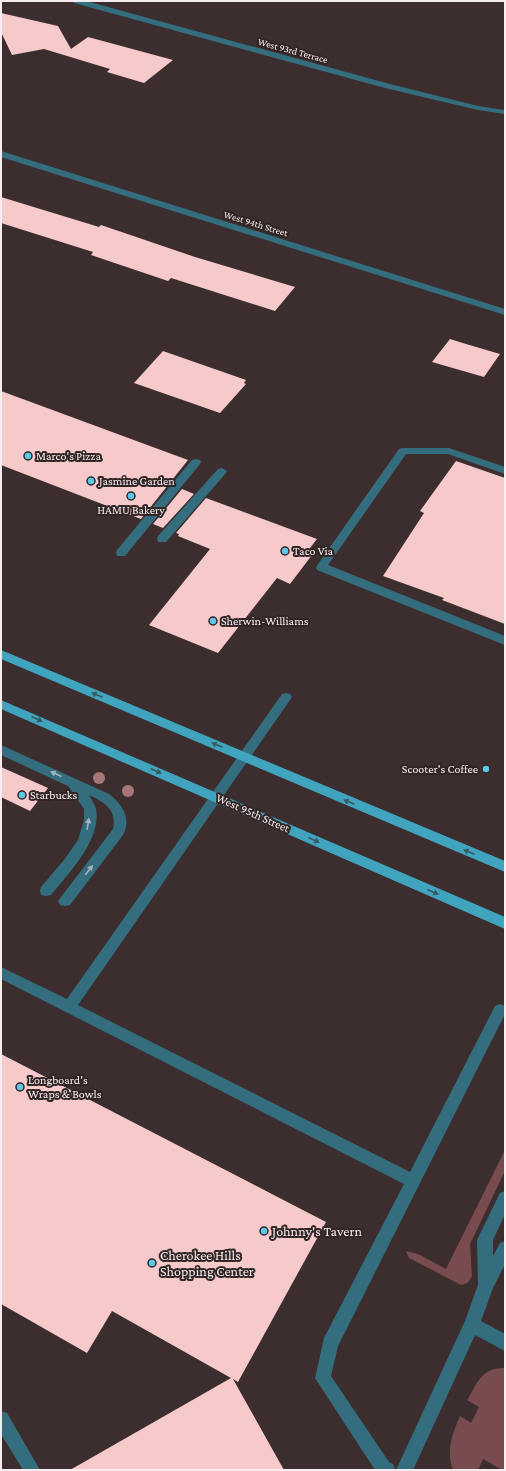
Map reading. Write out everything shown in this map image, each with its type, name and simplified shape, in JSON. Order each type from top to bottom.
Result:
[{"type":"main road","points":[[1,654],[505,868]]},
{"type":"main road","name":"West 95th Street","points":[[1,704],[505,923]]},
{"type":"street","name":"West 93rd Terrace","points":[[77,1],[388,86],[478,108],[505,112]]},
{"type":"street","name":"West 94th Street","points":[[1,154],[505,312]]},
{"type":"street","points":[[505,471],[449,451],[403,451],[321,567],[505,641]]},
{"type":"street","points":[[121,552],[196,462]]},
{"type":"street","points":[[162,539],[222,471]]},
{"type":"street","points":[[69,1007],[286,697]]},
{"type":"street","points":[[1,750],[105,796],[120,812],[121,821],[119,830],[65,900]]},
{"type":"street","points":[[46,891],[80,847],[86,835],[90,809],[83,796],[72,782]]},
{"type":"street","points":[[1,973],[413,1181]]},
{"type":"street","points":[[386,1470],[383,1468],[323,1378],[330,1344],[500,1010]]},
{"type":"street","points":[[486,1285],[485,1240],[505,1198]]},
{"type":"street","points":[[404,1470],[472,1324],[486,1285],[505,1248]]},
{"type":"street","points":[[472,1324],[505,1343]]},
{"type":"street","points":[[1,1419],[32,1470]]},
{"type":"shaded area","points":[[505,1150],[505,1171],[470,1244],[472,1276],[469,1281],[461,1285],[409,1258],[406,1251],[418,1254],[446,1269]]},
{"type":"shaded area","points":[[505,1368],[505,1470],[502,1470],[483,1459],[478,1470],[453,1470],[450,1449],[452,1436],[457,1423],[460,1416],[471,1423],[479,1407],[467,1400],[478,1381],[486,1373],[491,1370]]},
{"type":"building","points":[[1,13],[58,26],[71,49],[88,37],[173,60],[144,83],[107,72],[110,69],[44,49],[12,55],[1,32]]},
{"type":"building","points":[[1,197],[99,227],[101,225],[195,257],[295,287],[275,311],[171,278],[168,281],[91,255],[93,252],[1,223]]},
{"type":"building","points":[[450,339],[500,354],[484,377],[432,362]]},
{"type":"building","points":[[163,351],[246,380],[244,383],[246,384],[220,413],[134,383]]},
{"type":"building","points":[[1,391],[188,460],[141,519],[1,465]]},
{"type":"building","points":[[456,461],[505,478],[505,624],[442,600],[444,598],[383,576],[424,513],[420,511]]},
{"type":"building","points":[[182,489],[194,494],[163,528],[153,524]]},
{"type":"building","points":[[206,498],[317,539],[307,552],[312,555],[290,584],[277,578],[218,653],[149,625],[210,549],[178,536],[179,534],[176,533]]},
{"type":"building","name":"Starbucks","points":[[1,767],[48,788],[30,811],[1,797]]},
{"type":"building","name":"Cherokee Hills Shopping Center","points":[[1,1054],[326,1222],[238,1382],[233,1379],[284,1470],[70,1470],[231,1378],[112,1311],[87,1353],[1,1304]]},
{"type":"place","name":"Marco's Pizza","points":[[28,456]]},
{"type":"place","name":"Jasmine Garden","points":[[91,481]]},
{"type":"place","name":"HAMU Bakery","points":[[131,496]]},
{"type":"place","name":"Taco Via","points":[[285,551]]},
{"type":"place","name":"Sherwin-Williams","points":[[213,621]]},
{"type":"place","name":"Scooter's Coffee","points":[[486,769]]},
{"type":"place","name":"Starbucks","points":[[22,795]]},
{"type":"place","name":"Longboard's Wraps & Bowls","points":[[20,1087]]},
{"type":"place","name":"Johnny's Tavern","points":[[264,1231]]},
{"type":"place","name":"Cherokee Hills Shopping Center","points":[[152,1263]]}]
